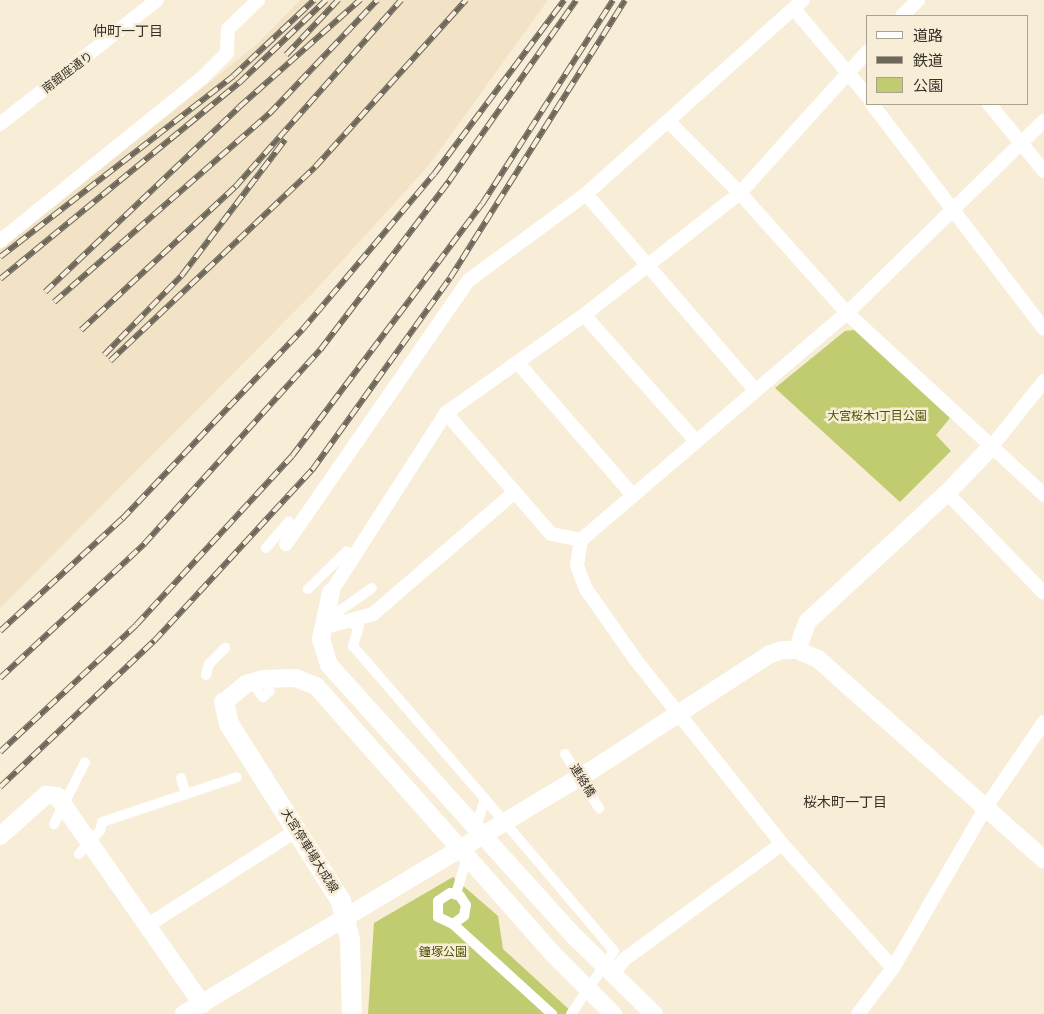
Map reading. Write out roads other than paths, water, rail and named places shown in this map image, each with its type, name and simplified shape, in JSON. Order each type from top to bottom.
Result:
[{"type":"main road","name":"大宮停車場大成線","points":[[224,702],[229,724],[297,830],[343,908],[352,1014]]},
{"type":"street","name":"南銀座通り","points":[[0,124],[157,0]]},
{"type":"street","points":[[0,241],[202,78],[228,53],[228,29],[258,0]]},
{"type":"street","points":[[286,544],[469,280],[586,194],[669,122],[799,4],[866,94]]},
{"type":"street","points":[[654,1014],[611,975],[330,665],[322,648],[331,592],[446,413],[584,315],[740,192],[866,53]]},
{"type":"street","points":[[873,105],[952,214],[1044,329]]},
{"type":"street","points":[[991,105],[1044,171]]},
{"type":"street","points":[[893,968],[782,844],[678,713],[586,589],[577,566],[581,540],[632,494],[846,313],[952,214],[1044,121]]},
{"type":"street","points":[[669,122],[740,192],[846,313],[1044,495]]},
{"type":"street","points":[[586,194],[646,266],[755,390]]},
{"type":"street","points":[[584,315],[696,441]]},
{"type":"street","points":[[518,363],[632,494]]},
{"type":"street","points":[[797,650],[807,622],[948,493],[992,446],[1044,381]]},
{"type":"street","points":[[446,413],[551,534],[581,540]]},
{"type":"street","points":[[326,620],[373,614],[515,492]]},
{"type":"street","points":[[948,493],[1044,594]]},
{"type":"street","points":[[266,548],[289,522]]},
{"type":"street","points":[[308,589],[347,551]]},
{"type":"street","points":[[326,620],[372,588]]},
{"type":"street","points":[[326,620],[359,626],[353,646],[614,952],[571,1014]]},
{"type":"street","points":[[206,675],[209,664],[225,648]]},
{"type":"street","points":[[0,836],[46,795],[57,796],[148,925],[194,1010],[343,908],[460,849],[770,654],[797,650],[818,659],[1044,860]]},
{"type":"street","points":[[224,702],[246,684],[263,679],[307,680],[325,696],[460,849],[613,1014]]},
{"type":"street","points":[[258,691],[263,697],[270,691]]},
{"type":"street","points":[[858,1014],[893,968],[986,807],[1044,722]]},
{"type":"street","name":"連絡橋","points":[[565,754],[598,808]]},
{"type":"street","points":[[54,824],[85,762]]},
{"type":"street","points":[[79,854],[100,832],[102,822],[237,777]]},
{"type":"street","points":[[181,778],[186,794]]},
{"type":"street","points":[[456,894],[485,799]]},
{"type":"street","points":[[148,925],[297,830]]},
{"type":"street","points":[[611,975],[626,958],[782,844]]},
{"type":"street","points":[[456,894],[440,898],[436,908],[441,920],[453,924],[552,1014]]},
{"type":"street","points":[[453,924],[466,909],[456,894]]},
{"type":"railway","points":[[0,257],[233,76],[314,0]]},
{"type":"railway","points":[[0,279],[239,83],[326,0]]},
{"type":"railway","points":[[286,55],[338,0]]},
{"type":"railway","points":[[45,292],[239,107],[360,0]]},
{"type":"railway","points":[[54,302],[269,114],[377,0]]},
{"type":"railway","points":[[81,330],[235,187],[401,0]]},
{"type":"railway","points":[[110,361],[315,167],[466,0]]},
{"type":"railway","points":[[0,631],[122,519],[302,330],[434,174],[564,0]]},
{"type":"railway","points":[[0,678],[144,544],[320,350],[449,181],[576,0]]},
{"type":"railway","points":[[0,752],[136,625],[292,456],[482,204],[613,0]]},
{"type":"railway","points":[[0,787],[154,641],[312,470],[450,278],[625,0]]},
{"type":"railway","points":[[104,355],[182,275],[285,140]]},
{"type":"district","name":"仲町一丁目","points":[[128,31]]},
{"type":"district","name":"桜木町一丁目","points":[[845,802]]},
{"type":"park label","name":"大宮桜木1丁目公園","points":[[877,417]]},
{"type":"park label","name":"鐘塚公園","points":[[443,953]]}]
